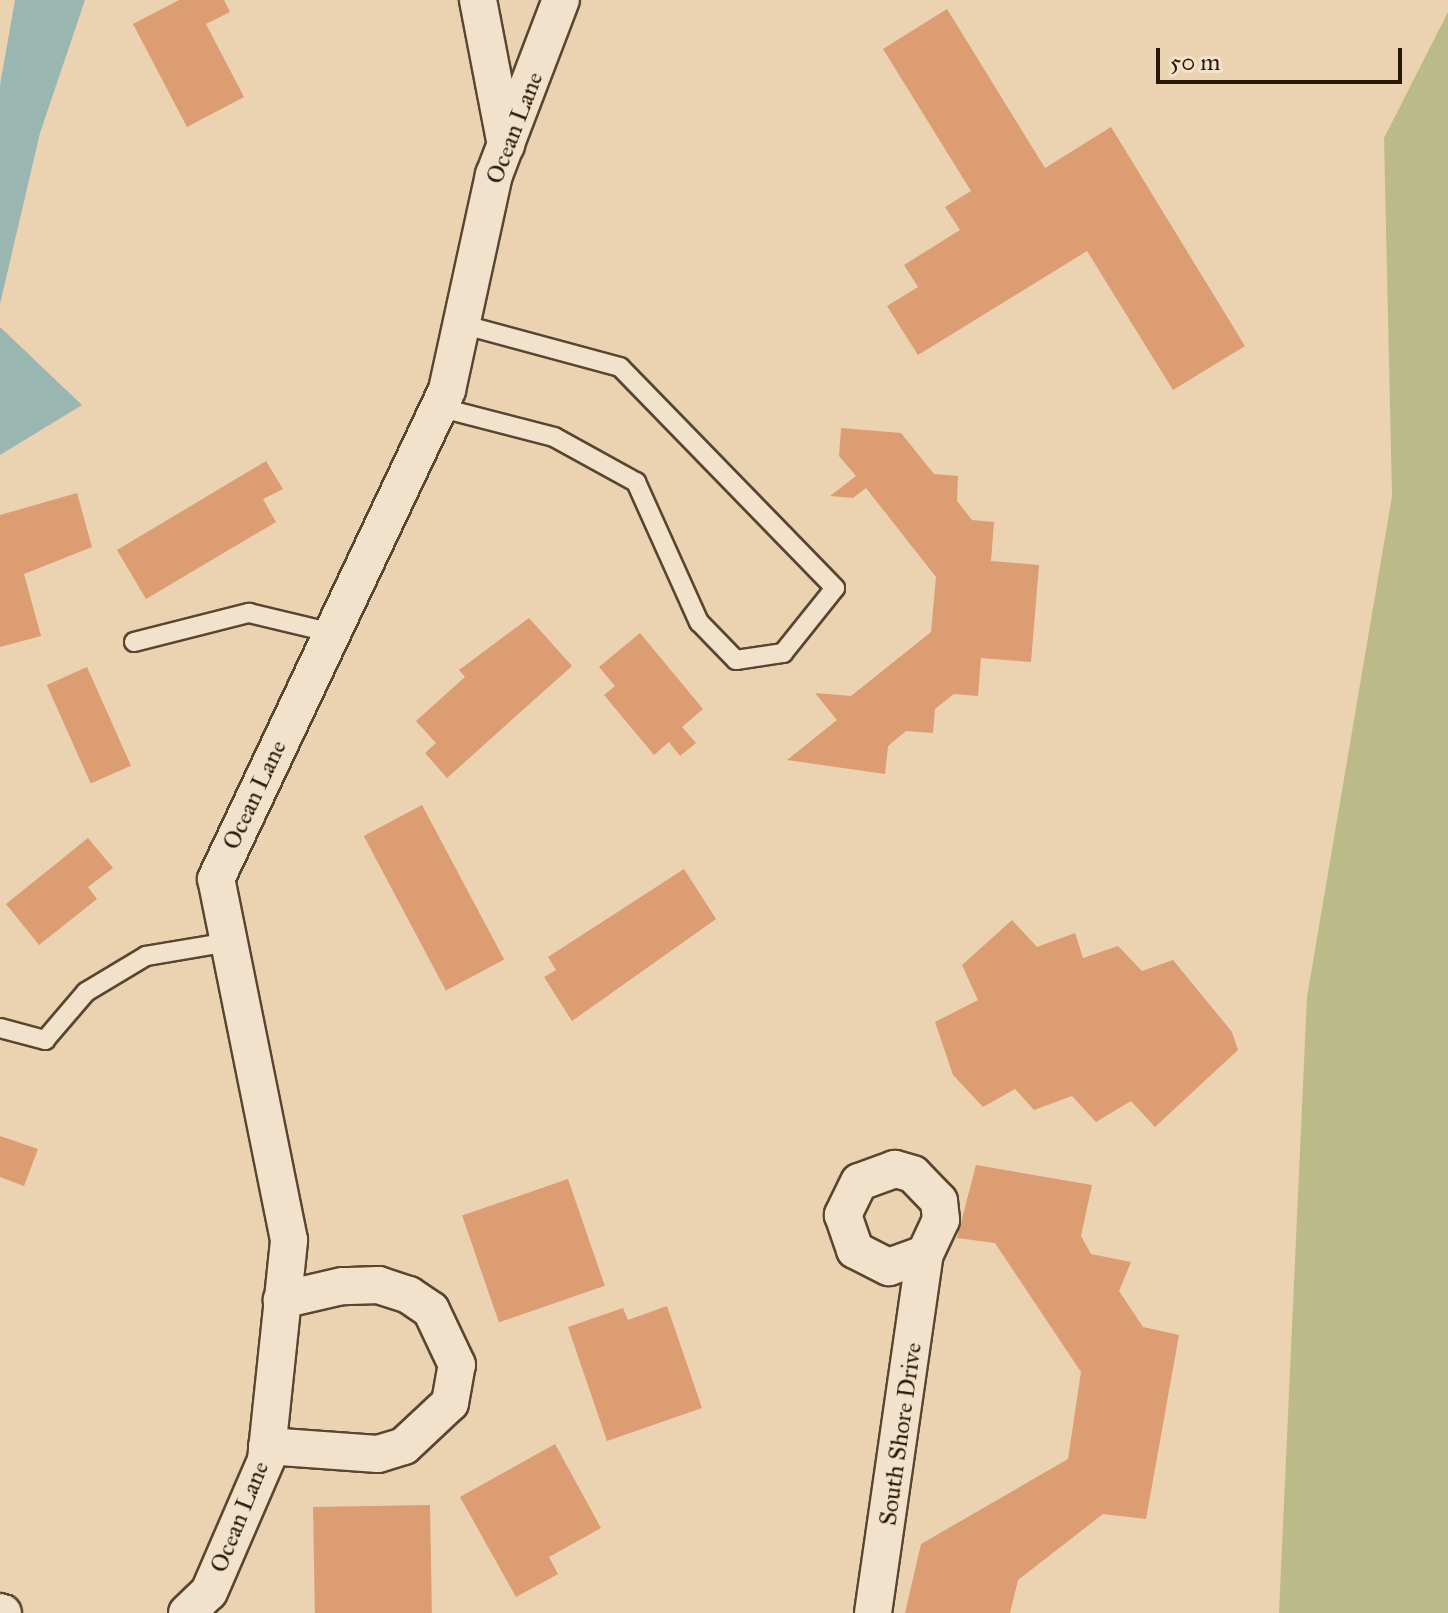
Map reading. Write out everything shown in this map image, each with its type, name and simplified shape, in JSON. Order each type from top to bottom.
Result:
[{"type":"street","points":[[478,0],[506,145]]},
{"type":"street","name":"Ocean Lane","points":[[187,1613],[209,1592],[267,1446],[289,1240],[216,879],[438,407],[506,145],[561,0]]},
{"type":"street","name":"South Shore Drive","points":[[873,1613],[925,1254]]},
{"type":"street","points":[[267,1446],[378,1454],[404,1446],[450,1403],[457,1365],[431,1310],[409,1295],[379,1285],[342,1286],[282,1300]]},
{"type":"lane","points":[[438,407],[554,437],[636,482],[699,622],[736,660],[783,653],[835,588],[620,367],[461,324]]},
{"type":"lane","points":[[134,642],[249,613],[332,633]]},
{"type":"lane","points":[[0,1028],[45,1040],[86,992],[146,956],[230,942]]},
{"type":"green space","points":[[1448,12],[1448,1613],[1279,1613],[1307,997],[1392,496],[1384,138]]},
{"type":"water","points":[[15,0],[85,0],[40,133],[0,304],[0,85]]},
{"type":"water","points":[[0,327],[82,405],[0,455]]},
{"type":"building","points":[[179,0],[224,0],[230,12],[206,24],[244,97],[187,127],[133,24]]},
{"type":"building","points":[[947,9],[1045,168],[1111,127],[1245,346],[1173,390],[1087,251],[918,355],[887,306],[918,287],[904,265],[960,230],[945,207],[971,191],[883,49]]},
{"type":"building","points":[[841,428],[901,433],[934,474],[958,476],[957,501],[972,520],[994,522],[991,561],[1039,565],[1031,662],[981,658],[978,696],[954,694],[935,709],[933,733],[906,731],[888,746],[885,774],[787,760],[837,720],[815,693],[851,696],[931,632],[936,577],[866,488],[853,498],[830,496],[856,476],[839,456]]},
{"type":"building","points":[[266,461],[283,489],[263,499],[276,522],[146,599],[117,550]]},
{"type":"building","points":[[77,493],[92,547],[24,574],[41,636],[0,647],[0,515]]},
{"type":"building","points":[[529,618],[572,666],[447,778],[425,753],[436,743],[416,721],[465,677],[459,670]]},
{"type":"building","points":[[640,633],[703,709],[682,727],[696,743],[680,756],[669,742],[654,755],[604,695],[615,686],[599,667]]},
{"type":"building","points":[[87,667],[131,766],[91,784],[47,685]]},
{"type":"building","points":[[422,805],[504,960],[446,991],[364,836]]},
{"type":"building","points":[[88,838],[113,868],[88,887],[97,899],[39,945],[6,904]]},
{"type":"building","points":[[684,869],[716,919],[572,1021],[544,977],[556,970],[548,957]]},
{"type":"building","points":[[1012,920],[1037,947],[1075,933],[1083,958],[1118,946],[1142,971],[1173,960],[1232,1032],[1238,1050],[1155,1127],[1131,1101],[1096,1122],[1072,1096],[1034,1110],[1015,1089],[983,1107],[953,1075],[935,1022],[978,1000],[962,965]]},
{"type":"building","points":[[0,1136],[38,1149],[24,1186],[0,1177]]},
{"type":"building","points":[[976,1165],[1092,1185],[1081,1236],[1091,1254],[1131,1262],[1119,1291],[1143,1327],[1179,1335],[1146,1519],[1103,1514],[1018,1580],[1010,1613],[905,1613],[921,1544],[1068,1459],[1081,1372],[995,1243],[957,1238]]},
{"type":"building","points":[[568,1179],[605,1286],[499,1322],[462,1215]]},
{"type":"building","points":[[667,1306],[702,1408],[607,1441],[568,1327],[623,1308],[628,1320]]},
{"type":"building","points":[[555,1444],[601,1528],[549,1557],[558,1574],[516,1597],[460,1497]]},
{"type":"building","points":[[430,1505],[432,1613],[315,1613],[313,1507]]}]
